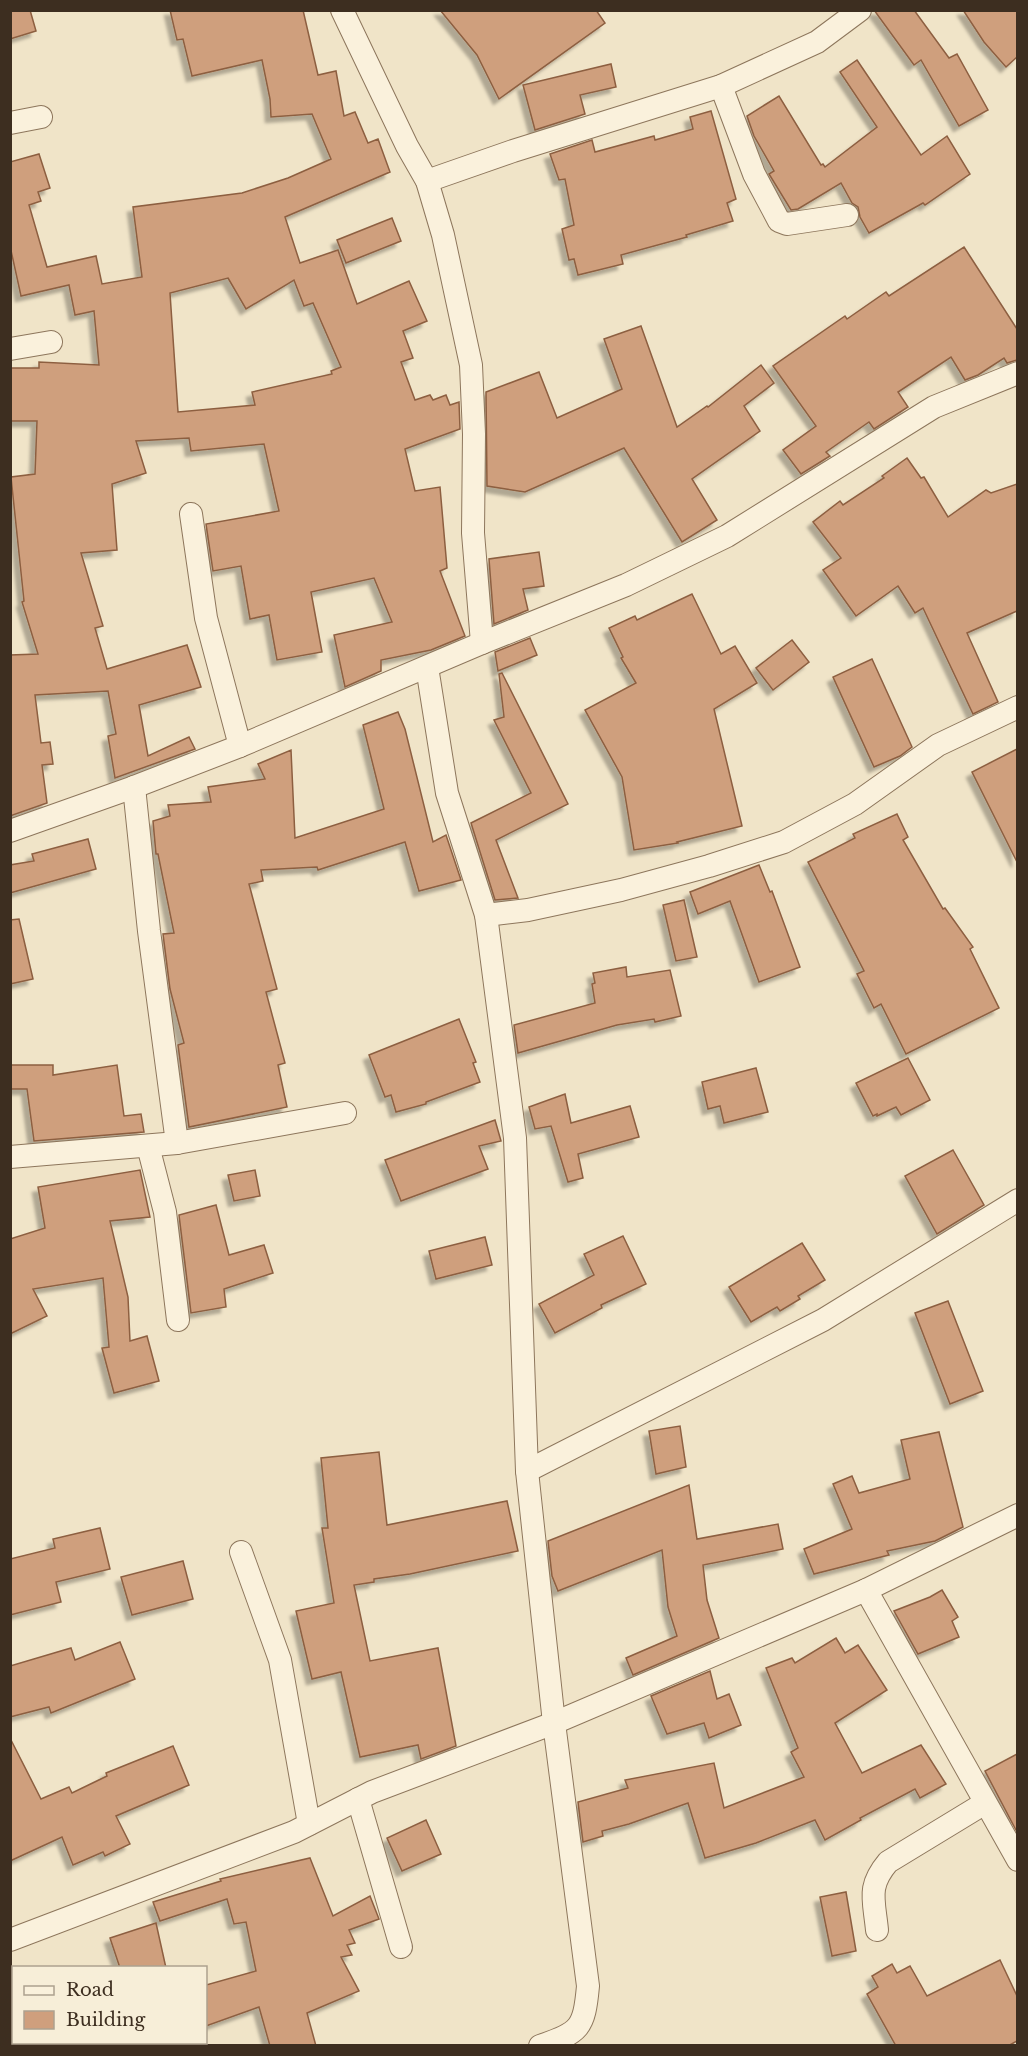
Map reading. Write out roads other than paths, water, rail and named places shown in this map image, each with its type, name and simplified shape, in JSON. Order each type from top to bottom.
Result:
[{"type":"street","points":[[342,10],[407,146],[428,181],[443,235],[471,365],[474,434],[473,533],[482,643]]},
{"type":"street","points":[[428,181],[513,151],[721,86],[817,42],[860,10]]},
{"type":"street","points":[[721,86],[754,174],[779,221],[787,224],[847,215]]},
{"type":"street","points":[[10,123],[41,117]]},
{"type":"street","points":[[10,349],[51,342]]},
{"type":"street","points":[[10,831],[240,746],[482,643],[626,585],[727,536],[934,407],[1017,373]]},
{"type":"street","points":[[191,514],[206,618],[240,746]]},
{"type":"street","points":[[428,667],[447,793],[486,915],[515,1138],[526,1471],[554,1723],[588,1986],[586,2010],[579,2028],[540,2046]]},
{"type":"street","points":[[486,915],[528,910],[621,890],[709,866],[784,842],[855,804],[938,745],[1017,707]]},
{"type":"street","points":[[134,787],[149,931],[177,1143]]},
{"type":"street","points":[[10,1157],[177,1143],[345,1113]]},
{"type":"street","points":[[148,1146],[165,1212],[178,1320]]},
{"type":"street","points":[[526,1471],[823,1320],[1017,1200]]},
{"type":"street","points":[[10,1940],[309,1824],[358,1799],[554,1723],[866,1590],[1017,1515]]},
{"type":"street","points":[[241,1552],[280,1660],[309,1824]]},
{"type":"street","points":[[866,1590],[1017,1860]]},
{"type":"street","points":[[358,1799],[401,1947]]},
{"type":"street","points":[[877,1929],[873,1889],[877,1875],[888,1862],[986,1803]]}]
